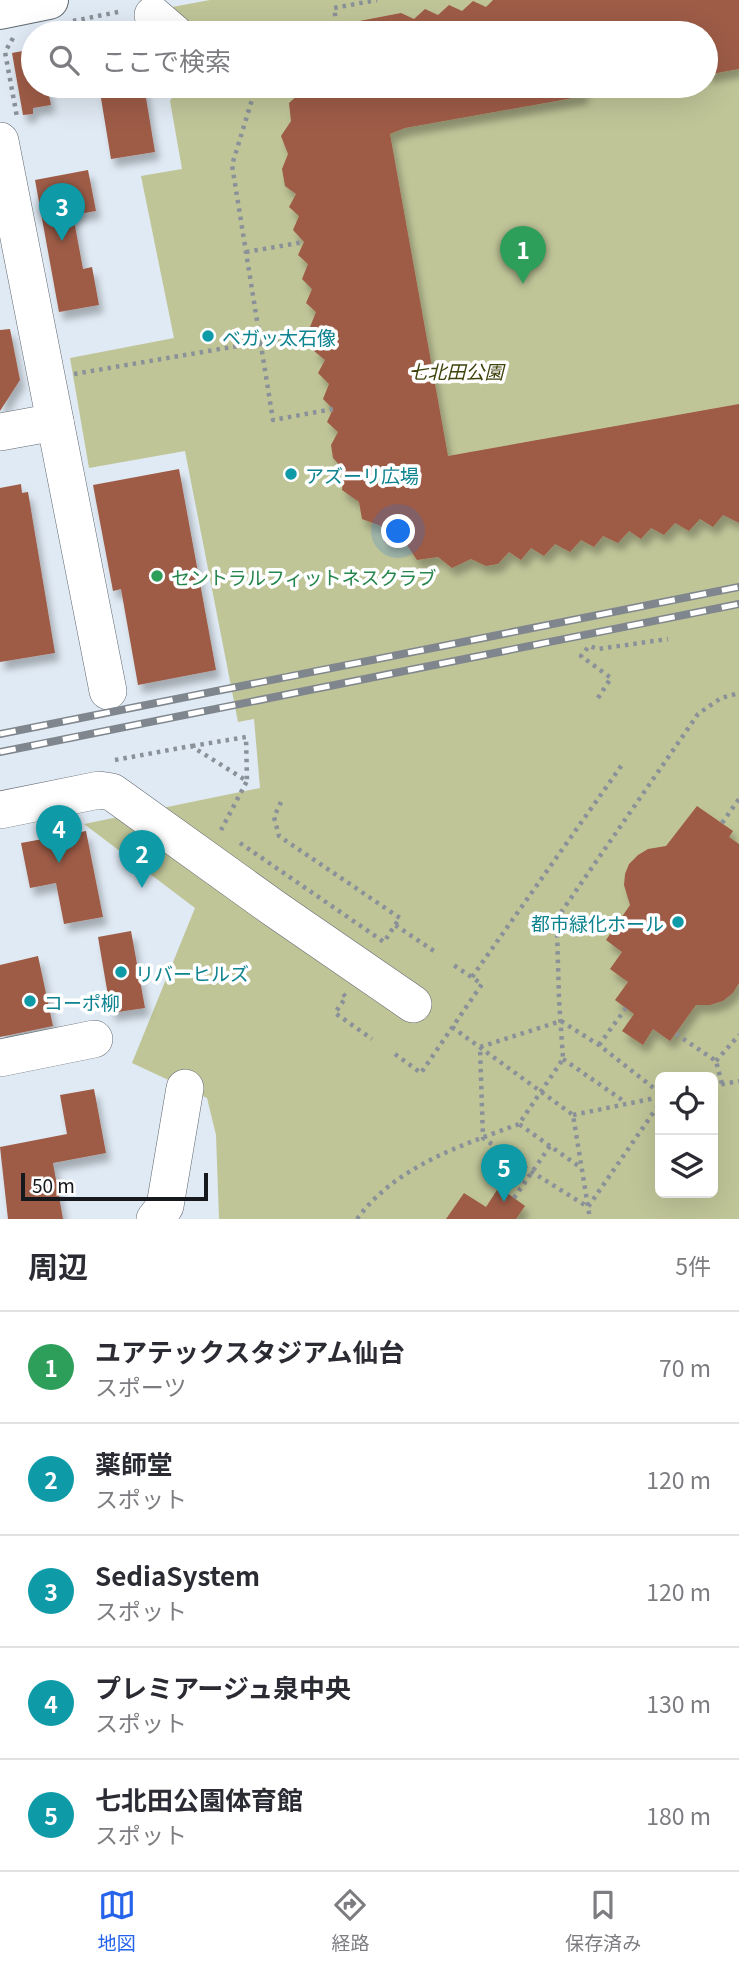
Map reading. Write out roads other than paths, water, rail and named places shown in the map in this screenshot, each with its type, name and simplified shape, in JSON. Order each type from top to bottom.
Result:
[{"type":"main road","points":[[0,10],[55,12]]},
{"type":"street","points":[[0,141],[108,691]]},
{"type":"street","points":[[0,432],[55,422]]},
{"type":"street","points":[[0,810],[99,790],[112,792],[413,1004]]},
{"type":"street","points":[[0,1058],[94,1039]]},
{"type":"street","points":[[155,1219],[165,1206],[185,1088]]},
{"type":"railway","points":[[0,734],[739,587]]},
{"type":"railway","points":[[0,752],[739,604]]},
{"type":"place","name":"SediaSystem","points":[[62,241]]},
{"type":"place","name":"ユアテックスタジアム仙台","points":[[523,284]]},
{"type":"place","name":"ベガッ太石像","points":[[208,336]]},
{"type":"place","name":"アズーリ広場","points":[[291,474]]},
{"type":"place","name":"セントラルフィットネスクラブ","points":[[157,576]]},
{"type":"place","name":"プレミアージュ泉中央","points":[[59,863]]},
{"type":"place","name":"薬師堂","points":[[142,888]]},
{"type":"place","name":"都市緑化ホール","points":[[678,922]]},
{"type":"place","name":"リバーヒルズ","points":[[121,972]]},
{"type":"place","name":"コーポ柳","points":[[30,1001]]},
{"type":"place","name":"七北田公園体育館","points":[[504,1202]]},
{"type":"park label","name":"七北田公園","points":[[456,370]]}]
